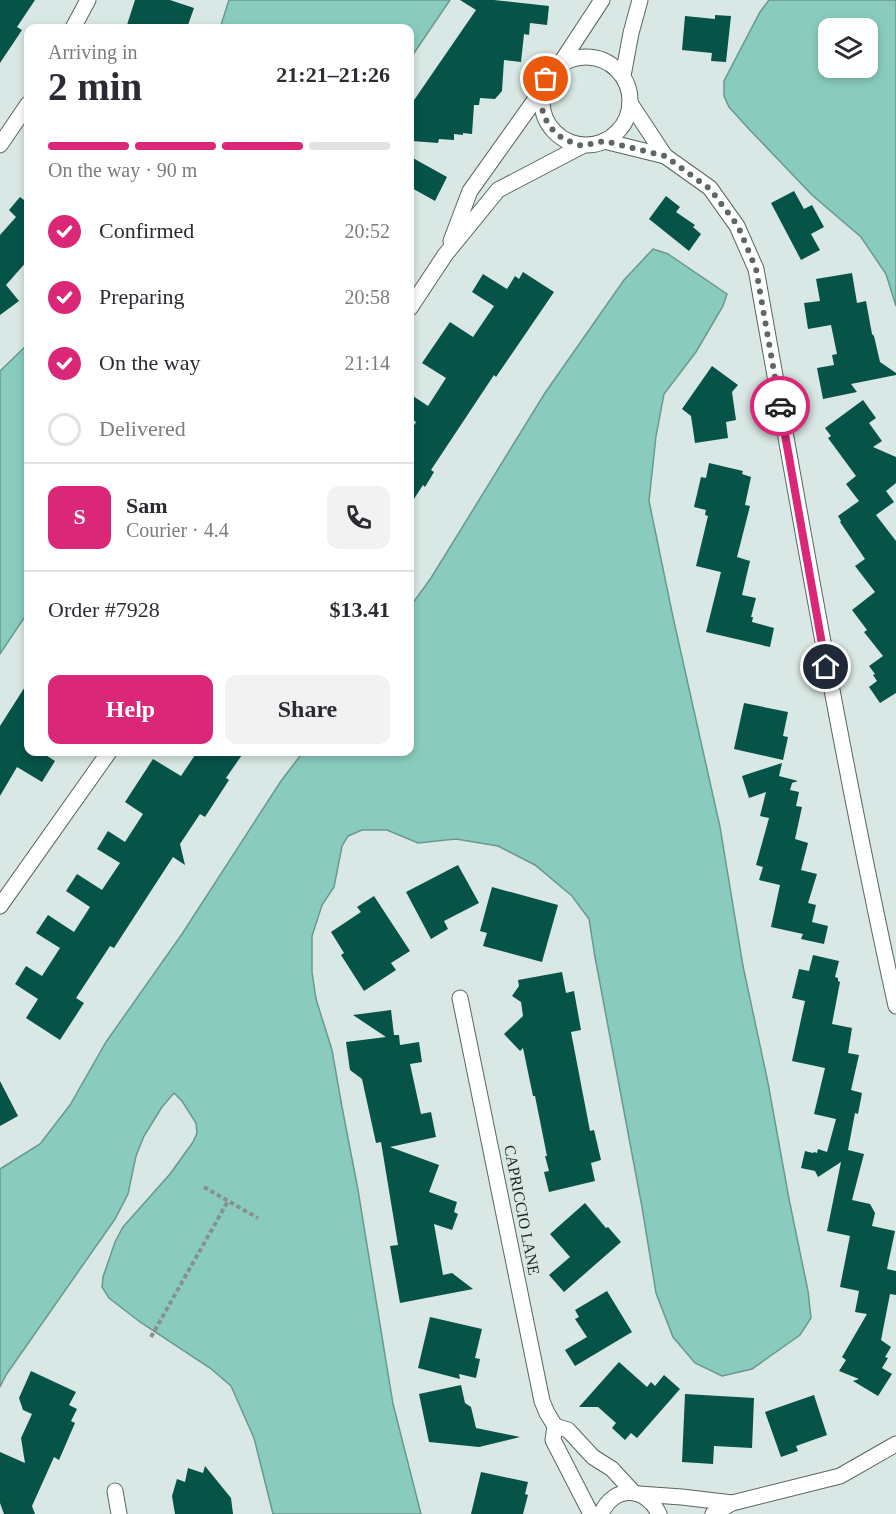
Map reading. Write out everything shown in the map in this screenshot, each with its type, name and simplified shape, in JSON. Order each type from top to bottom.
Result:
[{"type":"street","points":[[75,24],[88,0]]},
{"type":"street","points":[[560,64],[602,0]]},
{"type":"street","points":[[623,75],[640,0]]},
{"type":"street","points":[[414,302],[446,255],[498,190],[582,146],[604,141],[622,126],[628,115],[630,103],[623,75],[613,65],[600,58],[586,56],[572,58],[552,71],[546,79],[541,103],[544,117],[552,129],[563,139],[582,146]]},
{"type":"street","points":[[446,255],[470,191],[543,89]]},
{"type":"street","points":[[630,103],[665,156],[710,189],[738,226],[756,269],[826,667],[867,876],[896,1006]]},
{"type":"street","points":[[0,145],[24,110]]},
{"type":"street","points":[[604,141],[665,156]]},
{"type":"street","points":[[0,906],[106,756]]},
{"type":"street","name":"CAPRICCIO LANE","points":[[460,998],[542,1401],[555,1426],[553,1440],[591,1514]]},
{"type":"street","name":"CAPRICCIO LANE","points":[[555,1426],[568,1430],[593,1457],[612,1469],[636,1493],[648,1498],[655,1505],[659,1514]]},
{"type":"street","points":[[713,1514],[732,1503],[840,1476],[896,1444]]},
{"type":"street","points":[[115,1491],[119,1514]]},
{"type":"street","points":[[601,1514],[610,1500],[629,1492],[732,1503]]},
{"type":"path","points":[[204,1187],[258,1218]]},
{"type":"path","points":[[151,1337],[228,1201]]},
{"type":"shaded area","points":[[229,0],[450,0],[414,53],[414,24],[221,24]]},
{"type":"shaded area","points":[[769,0],[896,0],[896,306],[886,274],[861,237],[812,195],[729,107],[724,96],[724,81],[760,12]]},
{"type":"shaded area","points":[[653,249],[668,254],[727,294],[723,306],[696,352],[664,394],[656,436],[649,501],[720,827],[743,966],[768,1083],[808,1291],[811,1318],[800,1335],[752,1369],[722,1376],[695,1363],[673,1337],[656,1293],[589,919],[572,896],[535,865],[498,846],[456,839],[418,843],[387,830],[362,830],[348,836],[342,846],[334,887],[322,905],[312,936],[312,972],[316,999],[332,1050],[358,1190],[393,1404],[421,1514],[273,1514],[254,1438],[231,1386],[210,1368],[140,1322],[109,1298],[102,1287],[103,1277],[115,1242],[123,1227],[170,1174],[197,1133],[196,1123],[182,1101],[174,1093],[162,1107],[144,1136],[136,1156],[128,1194],[115,1219],[6,1375],[0,1387],[0,1169],[40,1144],[70,1105],[106,1042],[182,934],[281,781],[300,756],[414,756],[414,601],[431,578],[545,393],[624,280]]},
{"type":"shaded area","points":[[24,348],[24,618],[0,654],[0,371]]},
{"type":"building","points":[[0,0],[35,0],[17,27],[22,30],[0,63]]},
{"type":"building","points":[[135,0],[170,0],[194,8],[188,24],[127,24]]},
{"type":"building","points":[[460,0],[494,0],[549,6],[547,25],[530,23],[529,35],[524,34],[521,62],[504,60],[502,91],[495,99],[480,98],[479,105],[474,105],[472,134],[454,134],[454,140],[439,139],[438,143],[414,141],[414,100],[476,10]]},
{"type":"building","points":[[715,15],[731,16],[726,62],[711,61],[712,53],[682,50],[685,16],[715,19]]},
{"type":"building","points":[[414,159],[447,177],[435,201],[414,189]]},
{"type":"building","points":[[794,191],[804,209],[812,205],[824,227],[811,234],[820,250],[801,260],[771,203]]},
{"type":"building","points":[[666,196],[680,207],[676,212],[695,225],[693,227],[701,234],[689,251],[649,219]]},
{"type":"building","points":[[20,197],[24,200],[24,265],[6,285],[19,301],[0,315],[0,235],[16,217],[9,210]]},
{"type":"building","points":[[523,272],[554,292],[496,377],[494,375],[431,470],[434,472],[425,487],[423,485],[414,499],[414,425],[416,422],[414,421],[414,397],[428,406],[446,378],[422,363],[450,322],[473,337],[494,306],[472,292],[483,274],[507,289],[515,276],[519,279]]},
{"type":"building","points":[[852,273],[857,303],[866,301],[880,362],[896,375],[851,384],[857,392],[823,399],[817,368],[834,365],[832,355],[837,354],[831,325],[808,329],[804,303],[820,301],[816,279]]},
{"type":"building","points":[[712,366],[738,385],[732,392],[736,420],[726,422],[728,438],[695,443],[691,416],[682,409]]},
{"type":"building","points":[[863,400],[876,418],[869,423],[882,441],[873,447],[896,457],[896,483],[886,491],[894,502],[876,515],[896,541],[896,693],[880,703],[869,687],[877,681],[869,666],[883,656],[864,632],[867,630],[852,610],[875,592],[855,566],[865,559],[838,516],[859,501],[846,484],[856,476],[828,438],[831,436],[825,428]]},
{"type":"building","points":[[709,463],[743,471],[742,474],[751,477],[745,505],[750,506],[737,557],[750,561],[742,595],[756,598],[751,617],[753,617],[752,622],[774,628],[770,647],[706,632],[721,572],[696,566],[708,516],[705,515],[706,510],[694,507],[701,477],[706,478]]},
{"type":"building","points":[[24,688],[24,756],[47,756],[55,761],[42,782],[17,767],[0,796],[0,726]]},
{"type":"building","points":[[744,703],[788,712],[783,736],[788,737],[783,760],[734,749]]},
{"type":"building","points":[[194,756],[241,756],[226,778],[229,780],[205,817],[200,814],[180,844],[185,865],[173,857],[114,948],[110,946],[76,998],[84,1003],[60,1040],[26,1018],[38,999],[15,984],[26,966],[42,976],[60,948],[36,933],[48,915],[74,932],[90,907],[66,891],[77,874],[102,890],[120,863],[97,849],[108,831],[125,842],[143,814],[125,802],[153,759],[181,776]]},
{"type":"building","points":[[782,763],[779,776],[798,781],[792,783],[790,790],[799,792],[796,806],[802,807],[795,839],[808,843],[801,870],[817,874],[808,903],[816,905],[812,922],[828,926],[824,944],[801,939],[803,934],[771,927],[780,885],[759,880],[763,867],[756,865],[769,818],[760,816],[766,792],[749,798],[742,776]]},
{"type":"building","points":[[458,865],[479,903],[444,921],[448,929],[431,939],[406,892]]},
{"type":"building","points":[[492,887],[558,905],[542,962],[483,946],[487,933],[480,931]]},
{"type":"building","points":[[374,896],[410,951],[391,963],[396,970],[364,991],[341,955],[344,953],[331,932],[361,912],[357,907]]},
{"type":"building","points":[[813,955],[839,961],[835,977],[840,982],[832,1024],[852,1028],[848,1053],[859,1055],[851,1090],[862,1093],[858,1114],[855,1113],[848,1150],[864,1154],[852,1200],[870,1204],[875,1213],[872,1226],[895,1231],[887,1269],[896,1271],[896,1295],[890,1294],[881,1340],[891,1347],[882,1368],[892,1374],[878,1396],[853,1381],[859,1379],[839,1371],[846,1360],[842,1357],[867,1314],[855,1312],[859,1291],[840,1287],[850,1236],[827,1231],[841,1162],[818,1177],[815,1171],[801,1168],[805,1151],[817,1153],[818,1149],[827,1152],[836,1119],[814,1114],[825,1068],[792,1061],[805,1001],[792,998],[799,969],[809,971]]},
{"type":"building","points":[[562,972],[566,993],[574,991],[581,1030],[571,1032],[590,1131],[594,1130],[601,1160],[591,1163],[595,1181],[549,1192],[544,1172],[549,1171],[545,1156],[547,1156],[523,1048],[520,1051],[504,1034],[523,1016],[521,1002],[512,996],[519,986],[518,980]]},
{"type":"building","points":[[391,1010],[394,1035],[399,1035],[400,1045],[419,1042],[422,1062],[410,1064],[421,1114],[431,1112],[436,1137],[390,1147],[439,1165],[429,1192],[457,1202],[454,1212],[458,1214],[452,1230],[434,1224],[443,1275],[452,1273],[473,1289],[400,1303],[390,1246],[398,1245],[381,1142],[376,1143],[362,1079],[350,1070],[346,1042],[386,1037],[353,1015]]},
{"type":"building","points":[[0,1081],[18,1116],[0,1126]]},
{"type":"building","points":[[585,1203],[621,1242],[564,1292],[549,1275],[570,1257],[550,1234]]},
{"type":"building","points":[[607,1291],[632,1332],[575,1366],[565,1350],[587,1337],[575,1319],[579,1317],[575,1310]]},
{"type":"building","points":[[430,1317],[482,1329],[475,1358],[480,1359],[476,1378],[459,1374],[460,1379],[418,1368]]},
{"type":"building","points":[[619,1362],[647,1387],[651,1382],[655,1386],[664,1375],[680,1389],[637,1438],[631,1433],[625,1440],[612,1428],[616,1423],[598,1407],[579,1407]]},
{"type":"building","points":[[31,1371],[76,1392],[69,1405],[77,1409],[71,1421],[75,1423],[59,1460],[54,1457],[32,1506],[35,1514],[4,1514],[0,1503],[0,1452],[25,1463],[21,1438],[32,1414],[23,1410],[19,1398]]},
{"type":"building","points":[[461,1385],[465,1403],[471,1407],[476,1428],[520,1437],[479,1447],[429,1442],[419,1394]]},
{"type":"building","points":[[685,1394],[754,1398],[752,1448],[714,1446],[713,1464],[682,1462]]},
{"type":"building","points":[[814,1395],[827,1435],[796,1446],[798,1451],[781,1457],[765,1412]]},
{"type":"building","points":[[205,1466],[231,1498],[233,1514],[175,1514],[172,1496],[177,1479],[185,1482],[188,1468],[203,1473]]},
{"type":"building","points":[[481,1472],[528,1482],[525,1494],[528,1495],[523,1514],[471,1514]]},
{"type":"way so far","points":[[546,79],[541,103],[544,117],[563,139],[582,146],[604,141],[665,156],[710,189],[738,226],[756,269],[780,406]]},
{"type":"route","points":[[780,406],[826,667]]}]
